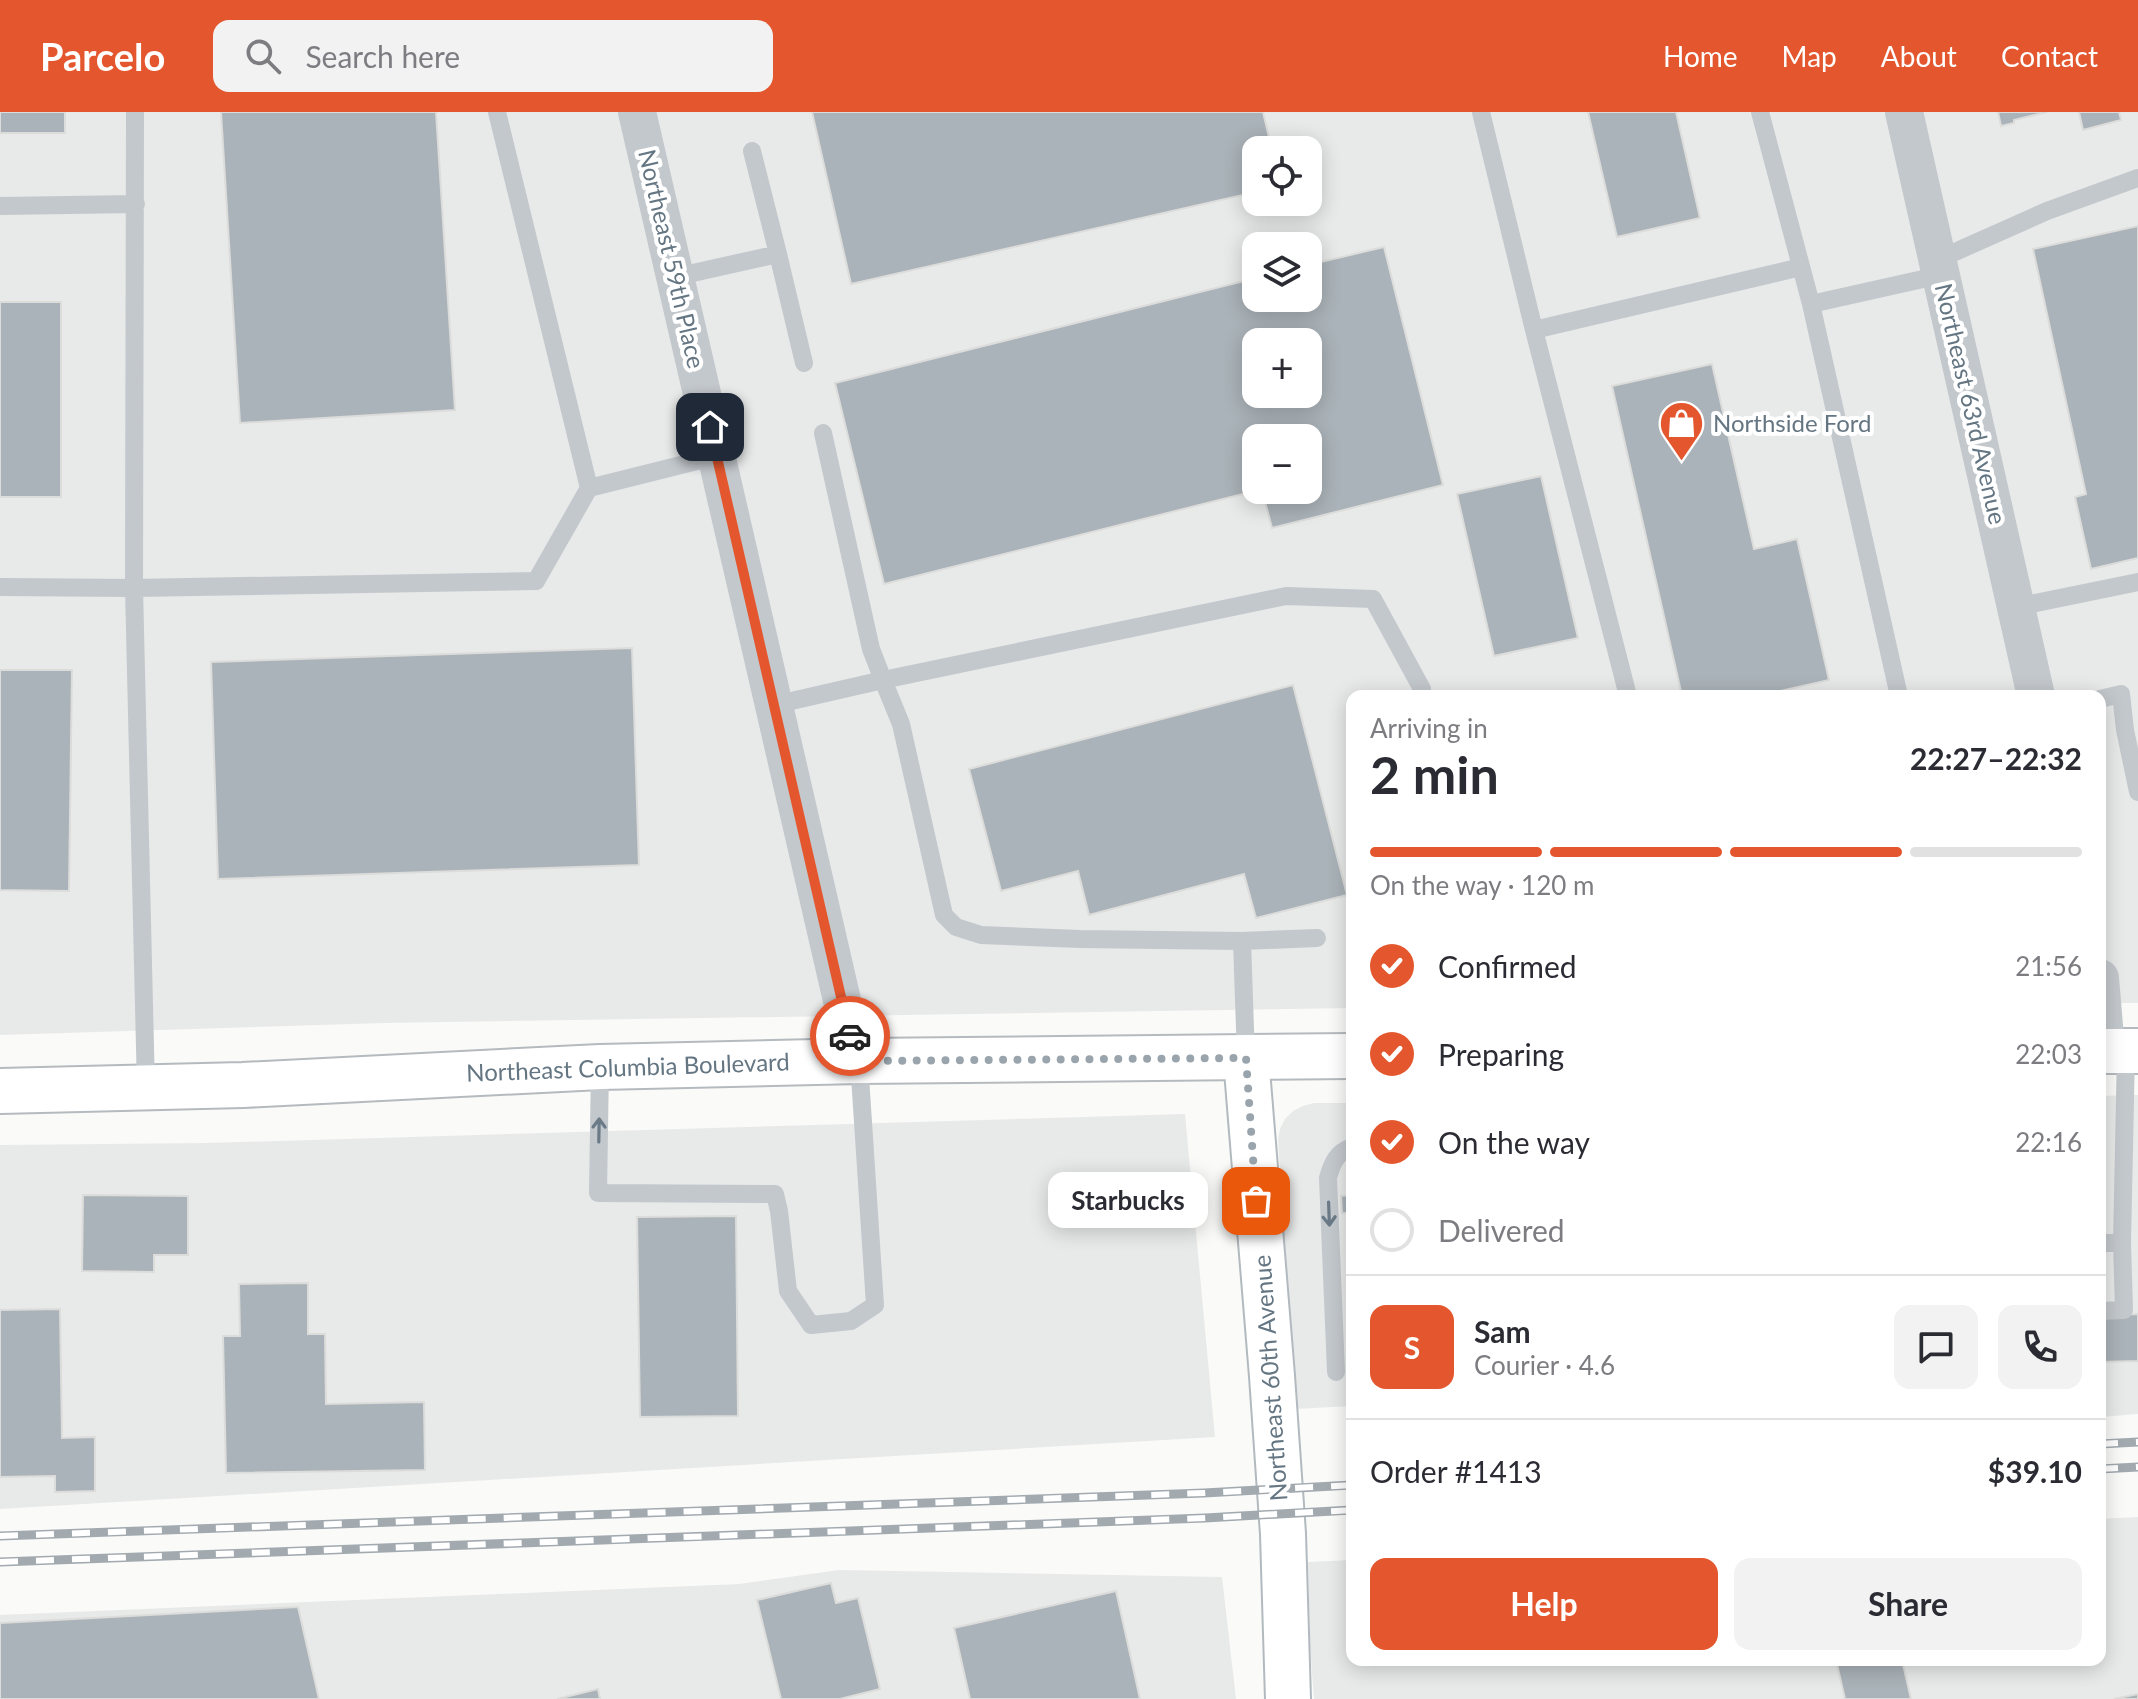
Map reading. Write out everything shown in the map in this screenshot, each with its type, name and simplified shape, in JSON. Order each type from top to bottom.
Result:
[{"type":"main road","name":"Northeast Columbia Boulevard","points":[[0,1091],[146,1089],[600,1067],[1346,1056]]},
{"type":"main road","name":"Northeast 60th Avenue","points":[[1246,1058],[1281,1505],[1288,1699]]},
{"type":"street","name":"Northeast 59th Place","points":[[637,112],[858,1061]]},
{"type":"street","name":"Northeast 63rd Avenue","points":[[1904,112],[2035,690]]},
{"type":"street","points":[[2106,1004],[2118,1051]]},
{"type":"lane","points":[[135,112],[134,588],[146,1089]]},
{"type":"lane","points":[[0,587],[134,588],[536,581],[589,488],[497,112]]},
{"type":"lane","points":[[1481,112],[1626,690]]},
{"type":"lane","points":[[1760,112],[1811,304],[1898,690]]},
{"type":"lane","points":[[752,151],[804,363]]},
{"type":"lane","points":[[1811,304],[1939,267],[2047,211],[2138,178]]},
{"type":"lane","points":[[0,206],[136,204]]},
{"type":"lane","points":[[675,277],[778,254]]},
{"type":"lane","points":[[1534,330],[1801,267]]},
{"type":"lane","points":[[823,433],[871,649],[901,724],[944,915],[956,927],[981,935],[1242,941],[1317,938]]},
{"type":"lane","points":[[589,488],[717,456]]},
{"type":"lane","points":[[2016,607],[2138,582]]},
{"type":"lane","points":[[774,705],[1286,596],[1373,599],[1422,689]]},
{"type":"lane","points":[[2106,698],[2129,693],[2125,730],[2138,792]]},
{"type":"lane","points":[[1242,941],[1246,1058]]},
{"type":"lane","points":[[2106,1311],[2124,1310],[2118,1051]]},
{"type":"lane","points":[[600,1067],[598,1193],[775,1194],[788,1291],[811,1325],[851,1321],[875,1305],[858,1061]]},
{"type":"lane","points":[[1336,1372],[1328,1178],[1337,1156],[1346,1151]]},
{"type":"lane","points":[[2106,1243],[2122,1243]]},
{"type":"shaded area","points":[[0,112],[2138,112],[2138,1003],[2106,1003],[2106,690],[1346,690],[1346,1008],[384,1023],[0,1035]]},
{"type":"shaded area","points":[[2138,1095],[2138,1414],[2106,1417],[2106,1096]]},
{"type":"shaded area","points":[[1346,1103],[1346,1406],[1295,1409],[1278,1140],[1285,1119],[1303,1106]]},
{"type":"shaded area","points":[[1185,1114],[1215,1437],[0,1509],[0,1145],[208,1143]]},
{"type":"shaded area","points":[[2138,1517],[2138,1699],[1314,1699],[1308,1562],[1346,1560],[1346,1666],[2106,1666],[2106,1519]]},
{"type":"shaded area","points":[[839,1570],[1222,1577],[1236,1699],[0,1699],[0,1615],[739,1584]]},
{"type":"building","points":[[0,112],[65,112],[65,133],[0,133]]},
{"type":"building","points":[[221,112],[436,112],[455,410],[240,423]]},
{"type":"building","points":[[812,112],[1263,112],[1269,136],[1242,136],[1242,195],[851,284]]},
{"type":"building","points":[[1588,112],[1676,112],[1700,218],[1617,237]]},
{"type":"building","points":[[1998,112],[2047,112],[2001,126]]},
{"type":"building","points":[[2079,112],[2119,112],[2121,120],[2083,130]]},
{"type":"building","points":[[2138,226],[2138,558],[2091,569],[2075,497],[2086,494],[2033,249]]},
{"type":"building","points":[[1384,247],[1443,485],[1272,528],[1266,504],[1322,504],[1322,424],[1242,424],[1242,494],[884,584],[835,383],[1242,281],[1242,312],[1322,312],[1322,262]]},
{"type":"building","points":[[0,302],[61,302],[61,497],[0,497]]},
{"type":"building","name":"Northside Ford","points":[[1712,364],[1754,549],[1797,539],[1829,680],[1785,690],[1681,690],[1612,386]]},
{"type":"building","points":[[1541,476],[1578,638],[1494,656],[1457,494]]},
{"type":"building","points":[[632,648],[639,865],[218,879],[211,662]]},
{"type":"building","points":[[0,670],[72,670],[69,891],[0,890]]},
{"type":"building","points":[[1293,685],[1346,895],[1256,918],[1244,874],[1089,915],[1078,871],[1001,891],[969,769]]},
{"type":"building","points":[[83,1195],[188,1196],[188,1255],[154,1255],[154,1272],[82,1271]]},
{"type":"building","points":[[1341,1196],[1346,1196],[1346,1213],[1342,1213]]},
{"type":"building","points":[[736,1216],[738,1416],[640,1417],[637,1217]]},
{"type":"building","points":[[308,1283],[308,1334],[325,1334],[326,1404],[424,1402],[425,1470],[226,1473],[223,1336],[240,1336],[239,1284]]},
{"type":"building","points":[[60,1309],[62,1438],[95,1437],[95,1491],[55,1492],[55,1476],[0,1477],[0,1310]]},
{"type":"building","points":[[2138,1314],[2138,1361],[2106,1362],[2106,1316]]},
{"type":"building","points":[[831,1583],[836,1603],[858,1598],[880,1689],[840,1699],[781,1699],[757,1600]]},
{"type":"building","points":[[1116,1591],[1140,1699],[970,1699],[954,1628]]},
{"type":"building","points":[[298,1607],[319,1699],[0,1699],[0,1623]]},
{"type":"building","points":[[1837,1666],[1903,1666],[1911,1699],[1845,1699]]},
{"type":"building","points":[[598,1689],[600,1699],[557,1699]]},
{"type":"building","points":[[2138,1694],[2138,1699],[2114,1699]]},
{"type":"railway","points":[[2106,1444],[2138,1442]]},
{"type":"railway","points":[[2106,1469],[2138,1467]]},
{"type":"railway","points":[[0,1536],[1346,1485]]},
{"type":"railway","points":[[0,1562],[1346,1510]]},
{"type":"way so far","points":[[850,1036],[856,1061],[1246,1058],[1256,1201]]},
{"type":"place","name":"Northside Ford","points":[[1682,463]]},
{"type":"place","name":"Starbucks","points":[[1256,1201]]},
{"type":"route","points":[[710,427],[850,1036]]}]
